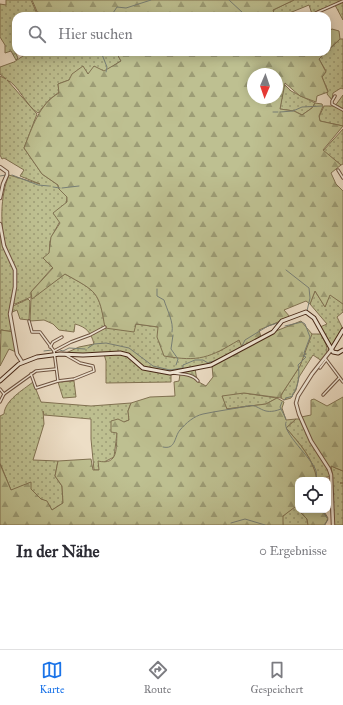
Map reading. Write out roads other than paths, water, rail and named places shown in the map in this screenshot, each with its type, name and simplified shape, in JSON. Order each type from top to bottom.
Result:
[{"type":"main road","points":[[0,380],[11,369],[22,362],[55,353],[83,355],[120,353],[128,355],[143,368],[172,373],[211,365],[273,332],[282,322],[304,312],[308,312],[314,318],[331,350],[337,353],[343,350]]},
{"type":"main road","points":[[331,350],[343,330]]},
{"type":"street","points":[[318,12],[343,1]]},
{"type":"street","points":[[335,96],[332,104],[343,110]]},
{"type":"street","points":[[0,167],[7,174],[1,185],[0,198]]},
{"type":"street","points":[[338,170],[343,178]]},
{"type":"street","points":[[0,224],[4,246],[15,270],[16,283],[10,314],[17,354],[22,362]]},
{"type":"street","points":[[29,320],[32,332],[40,332],[55,353],[58,381]]},
{"type":"street","points":[[55,353],[71,342],[88,336],[105,327]]},
{"type":"street","points":[[50,347],[53,342],[62,337]]},
{"type":"street","points":[[320,368],[331,350]]},
{"type":"street","points":[[31,374],[36,388],[58,381],[69,381],[83,377],[95,369],[93,366],[75,360],[65,354]]},
{"type":"street","points":[[326,359],[343,382]]},
{"type":"street","points":[[326,359],[297,399],[297,406],[311,441],[329,468],[331,475],[332,525]]},
{"type":"street","points":[[0,402],[4,394],[31,374],[41,370],[56,369]]},
{"type":"street","points":[[172,373],[186,374],[198,381]]},
{"type":"street","points":[[323,395],[339,378]]},
{"type":"street","points":[[0,389],[4,394]]},
{"type":"waterway","points":[[114,12],[117,7],[126,8],[151,0]]},
{"type":"waterway","points":[[229,0],[242,12]]},
{"type":"waterway","points":[[103,56],[107,67],[106,72]]},
{"type":"waterway","points":[[280,112],[293,111],[302,107],[322,106]]},
{"type":"waterway","points":[[273,112],[278,112]]},
{"type":"waterway","points":[[0,176],[6,175]]},
{"type":"waterway","points":[[12,175],[38,185],[49,186]]},
{"type":"waterway","points":[[62,188],[79,186]]},
{"type":"waterway","points":[[53,187],[60,188]]},
{"type":"waterway","points":[[286,270],[309,288],[310,298],[307,311]]},
{"type":"waterway","points":[[157,289],[157,296],[164,300],[170,316],[172,332]]},
{"type":"waterway","points":[[284,400],[293,396],[292,395],[298,380],[298,365],[306,357],[303,356],[306,354],[304,353],[310,337],[305,324],[302,322],[285,326]]},
{"type":"waterway","points":[[242,346],[245,340],[268,326],[278,323]]},
{"type":"waterway","points":[[173,335],[171,349],[178,359],[176,365]]},
{"type":"waterway","points":[[88,348],[94,344],[106,343],[129,348],[153,366],[170,370],[183,368],[183,365],[195,360],[203,360],[208,363],[217,360]]},
{"type":"waterway","points":[[227,355],[240,347]]},
{"type":"waterway","points":[[60,350],[63,351],[69,348],[85,349]]},
{"type":"waterway","points":[[44,351],[52,350]]},
{"type":"waterway","points":[[282,402],[280,407],[286,419]]},
{"type":"waterway","points":[[163,447],[170,447],[173,445],[182,427],[196,416],[252,406],[265,411],[281,409]]},
{"type":"waterway","points":[[286,422],[288,432],[314,466],[316,477]]},
{"type":"waterway","points":[[324,513],[327,518]]},
{"type":"waterway","points":[[231,523],[245,519],[265,525]]},
{"type":"waterway","points":[[324,525],[328,520]]}]
